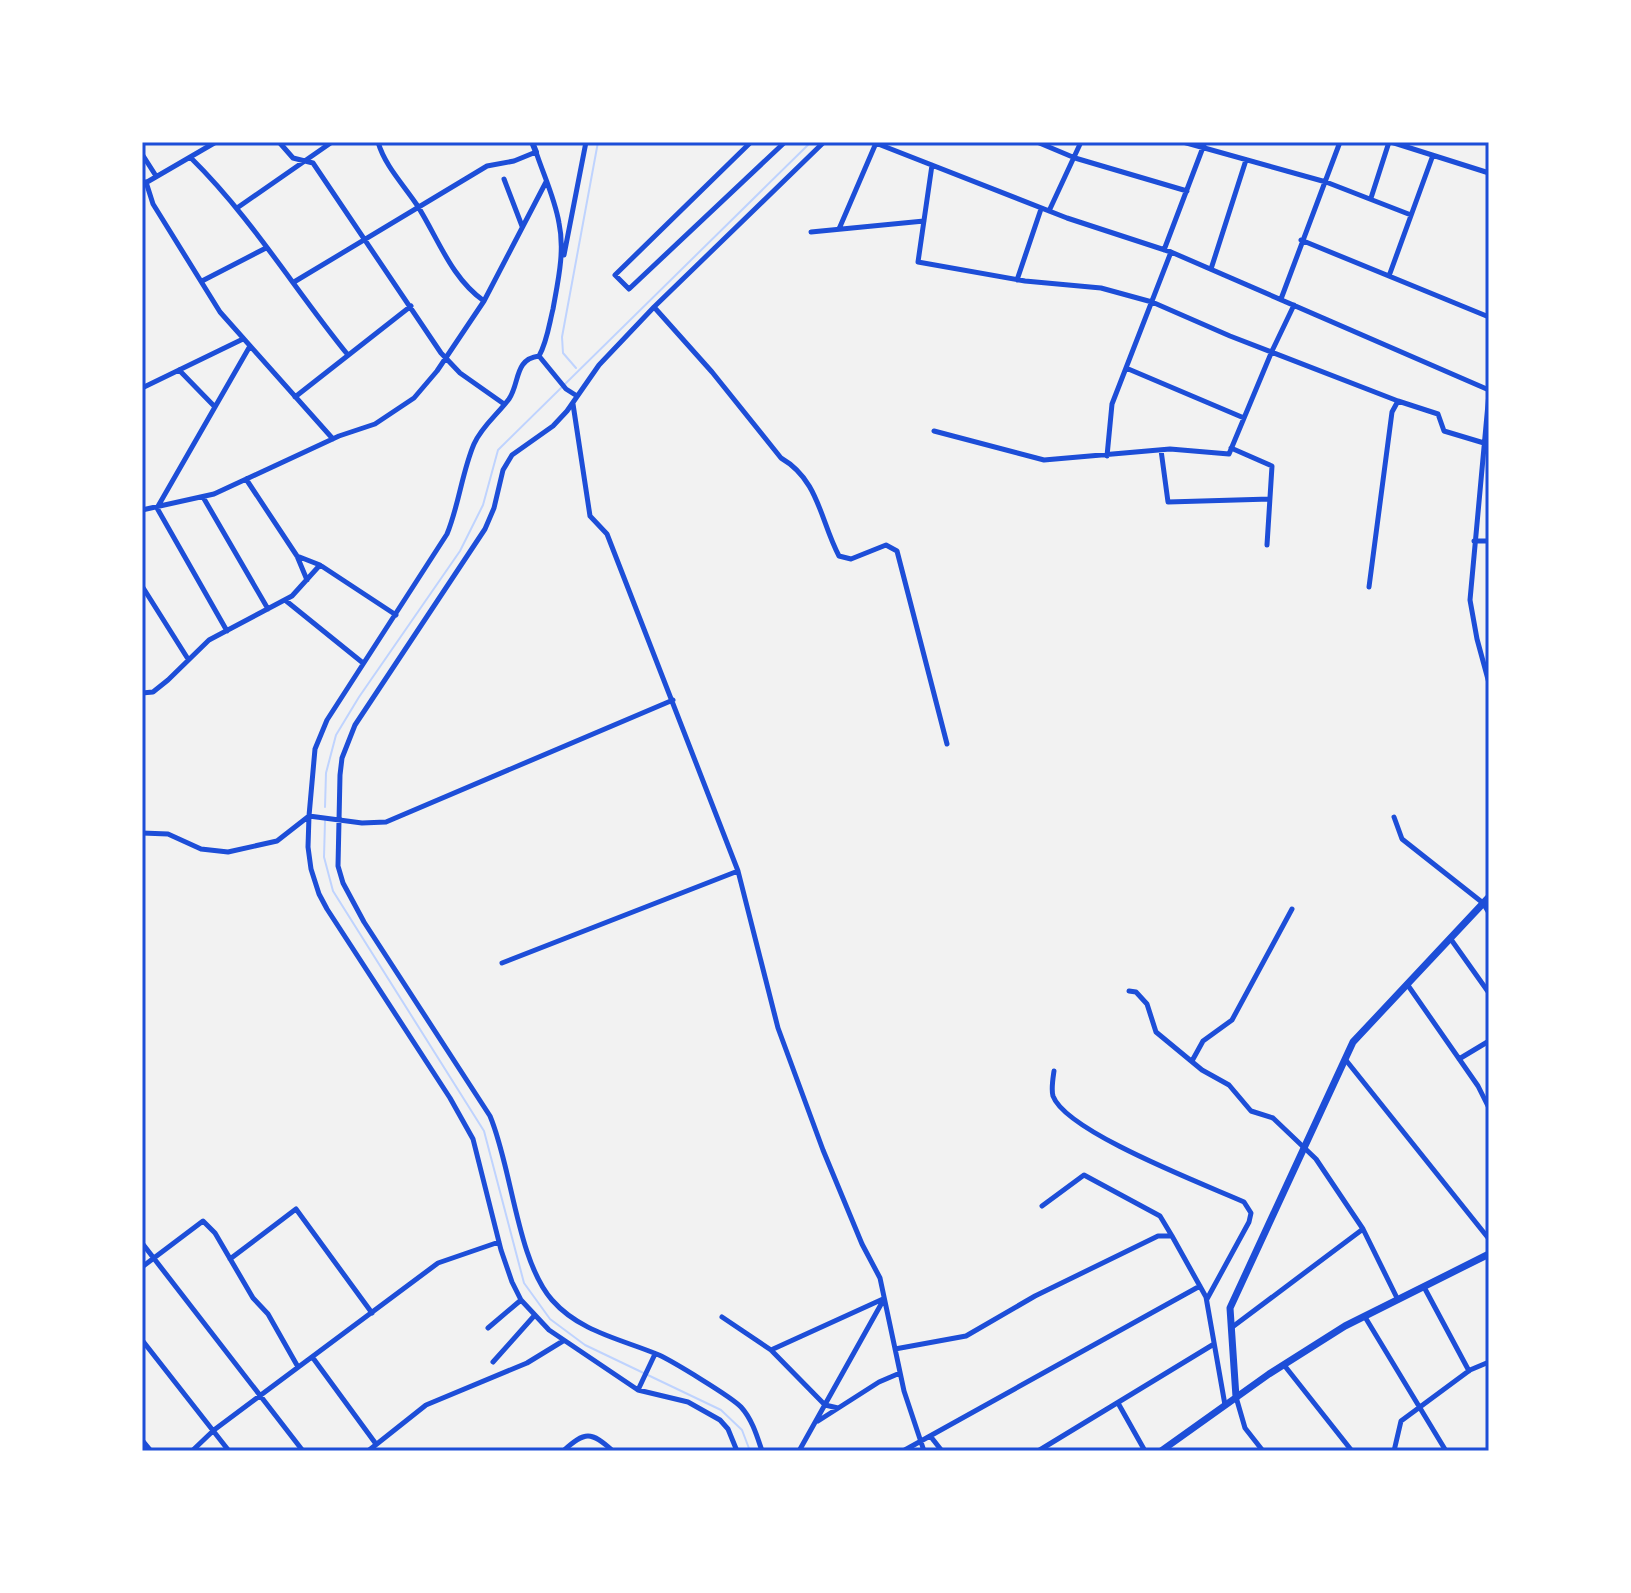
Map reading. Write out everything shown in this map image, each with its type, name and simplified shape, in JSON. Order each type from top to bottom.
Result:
[{"type":"main road","points":[[1236,1397],[1230,1308],[1353,1042],[1486,900]]},
{"type":"main road","points":[[1161,1451],[1284,1365],[1365,1317],[1489,1254]]},
{"type":"street","points":[[216,142],[144,184],[153,204],[220,312],[333,439]]},
{"type":"street","points":[[279,142],[293,158],[313,163],[446,358],[460,373],[504,404]]},
{"type":"street","points":[[237,208],[332,142]]},
{"type":"street","points":[[378,142],[382,155],[418,206],[454,270],[470,292],[484,301]]},
{"type":"street","points":[[532,142],[560,225],[560,275]]},
{"type":"street","points":[[586,142],[545,346],[539,356],[525,361],[511,397],[475,442],[447,534],[327,720],[315,749],[308,847],[311,869],[327,909],[466,1124],[480,1157],[499,1242],[521,1300],[563,1341],[638,1390],[670,1396],[712,1414],[728,1429],[737,1451]]},
{"type":"street","points":[[751,142],[615,275],[629,289],[785,142]]},
{"type":"street","points":[[762,1451],[754,1428],[741,1406],[655,1354],[583,1326],[560,1308],[542,1285],[526,1246],[503,1152],[490,1116],[364,922],[343,883],[338,866],[342,758],[355,725],[485,529],[494,508],[503,470],[512,455],[553,426],[599,365],[654,307],[824,142]]},
{"type":"street","points":[[1037,142],[1075,158],[1187,191]]},
{"type":"street","points":[[1049,211],[1081,142]]},
{"type":"street","points":[[1183,142],[1204,145],[1326,182],[1411,215]]},
{"type":"street","points":[[1281,299],[1340,142]]},
{"type":"street","points":[[1371,198],[1390,142],[1489,173]]},
{"type":"street","points":[[839,229],[874,143],[1049,211],[1168,251],[1489,391],[1470,600],[1489,683]]},
{"type":"street","points":[[1107,456],[1112,404],[1152,302],[1204,145]]},
{"type":"street","points":[[294,282],[487,166],[514,161],[536,152]]},
{"type":"street","points":[[142,154],[156,176]]},
{"type":"street","points":[[1389,276],[1433,155]]},
{"type":"street","points":[[191,158],[237,208],[348,355]]},
{"type":"street","points":[[1211,269],[1246,160]]},
{"type":"street","points":[[932,165],[918,262],[1017,280],[1101,288],[1152,302],[1398,401],[1438,414],[1444,431],[1484,443]]},
{"type":"street","points":[[504,179],[523,227]]},
{"type":"street","points":[[142,510],[203,497],[333,439],[375,424],[414,398],[424,389],[484,301],[546,182]]},
{"type":"street","points":[[1017,280],[1041,208]]},
{"type":"street","points":[[811,232],[924,221]]},
{"type":"street","points":[[1301,240],[1489,317]]},
{"type":"street","points":[[202,281],[266,248]]},
{"type":"street","points":[[1230,451],[1294,305]]},
{"type":"street","points":[[295,397],[411,306]]},
{"type":"street","points":[[654,307],[712,372],[781,458],[809,482],[839,556],[851,559],[886,545],[897,551],[947,744]]},
{"type":"street","points":[[142,388],[243,339]]},
{"type":"street","points":[[157,508],[250,346]]},
{"type":"street","points":[[539,356],[575,399],[590,516],[607,534],[738,871],[778,1028],[823,1150],[862,1244],[880,1278],[900,1373],[924,1451]]},
{"type":"street","points":[[1126,368],[1244,418]]},
{"type":"street","points":[[179,370],[215,407]]},
{"type":"street","points":[[1369,587],[1392,412],[1398,401]]},
{"type":"street","points":[[934,431],[1044,460],[1161,450],[1230,451],[1272,466],[1267,545]]},
{"type":"street","points":[[1161,450],[1168,502],[1270,499]]},
{"type":"street","points":[[246,479],[297,556],[307,580]]},
{"type":"street","points":[[203,497],[268,609]]},
{"type":"street","points":[[157,508],[227,631]]},
{"type":"street","points":[[1474,541],[1489,541]]},
{"type":"street","points":[[297,556],[320,565],[396,615]]},
{"type":"street","points":[[142,693],[153,692],[209,640],[292,596],[320,565]]},
{"type":"street","points":[[142,586],[188,659]]},
{"type":"street","points":[[285,600],[363,663]]},
{"type":"street","points":[[142,833],[168,834],[201,849],[228,852],[277,841],[309,816],[386,822],[673,700]]},
{"type":"street","points":[[1394,817],[1402,839],[1486,900],[1489,913]]},
{"type":"street","points":[[502,963],[738,871]]},
{"type":"street","points":[[1192,1061],[1203,1041],[1232,1020],[1292,909]]},
{"type":"street","points":[[1450,938],[1489,993]]},
{"type":"street","points":[[1407,984],[1489,1108]]},
{"type":"street","points":[[1129,991],[1136,992],[1147,1004],[1156,1032],[1229,1085],[1251,1111],[1273,1118],[1305,1146],[1363,1229],[1398,1300]]},
{"type":"street","points":[[1459,1059],[1489,1041]]},
{"type":"street","points":[[1345,1059],[1489,1239]]},
{"type":"street","points":[[1054,1071],[1052,1095],[1066,1114],[1100,1137],[1244,1202],[1251,1213],[1249,1222],[1207,1299]]},
{"type":"street","points":[[1042,1206],[1084,1175],[1160,1216],[1207,1299],[1225,1405]]},
{"type":"street","points":[[230,1259],[296,1209],[372,1313]]},
{"type":"street","points":[[142,1267],[203,1221],[215,1233],[253,1298],[268,1314],[298,1367]]},
{"type":"street","points":[[1231,1328],[1363,1229]]},
{"type":"street","points":[[895,1349],[966,1336],[1035,1296],[1158,1236],[1172,1236]]},
{"type":"street","points":[[192,1451],[261,1394],[438,1263],[499,1242]]},
{"type":"street","points":[[142,1243],[303,1451]]},
{"type":"street","points":[[903,1451],[1200,1286]]},
{"type":"street","points":[[1424,1287],[1469,1371]]},
{"type":"street","points":[[771,1350],[884,1299]]},
{"type":"street","points":[[799,1451],[884,1299]]},
{"type":"street","points":[[488,1328],[521,1300]]},
{"type":"street","points":[[493,1362],[534,1316]]},
{"type":"street","points":[[722,1317],[771,1350],[825,1405],[838,1408]]},
{"type":"street","points":[[1365,1317],[1446,1451]]},
{"type":"street","points":[[142,1340],[229,1451]]},
{"type":"street","points":[[368,1451],[426,1405],[527,1363],[563,1341]]},
{"type":"street","points":[[1038,1451],[1214,1344]]},
{"type":"street","points":[[638,1390],[655,1354]]},
{"type":"street","points":[[313,1357],[376,1444]]},
{"type":"street","points":[[1394,1451],[1401,1421],[1469,1371],[1489,1362]]},
{"type":"street","points":[[1284,1365],[1352,1451]]},
{"type":"street","points":[[815,1423],[879,1382],[900,1373]]},
{"type":"street","points":[[1236,1397],[1245,1428],[1263,1451]]},
{"type":"street","points":[[1118,1403],[1145,1451]]},
{"type":"street","points":[[563,1451],[578,1437],[590,1435],[613,1451]]},
{"type":"street","points":[[931,1437],[942,1451]]},
{"type":"street","points":[[142,1440],[151,1451]]},
{"type":"waterway","points":[[576,368],[563,353],[562,337],[598,142]]},
{"type":"waterway","points":[[325,807],[326,773],[336,735],[460,551],[483,505],[498,450],[811,142]]},
{"type":"waterway","points":[[325,821],[324,857],[333,891],[484,1131],[524,1283],[550,1319],[585,1345],[721,1410],[742,1430],[750,1451]]}]
